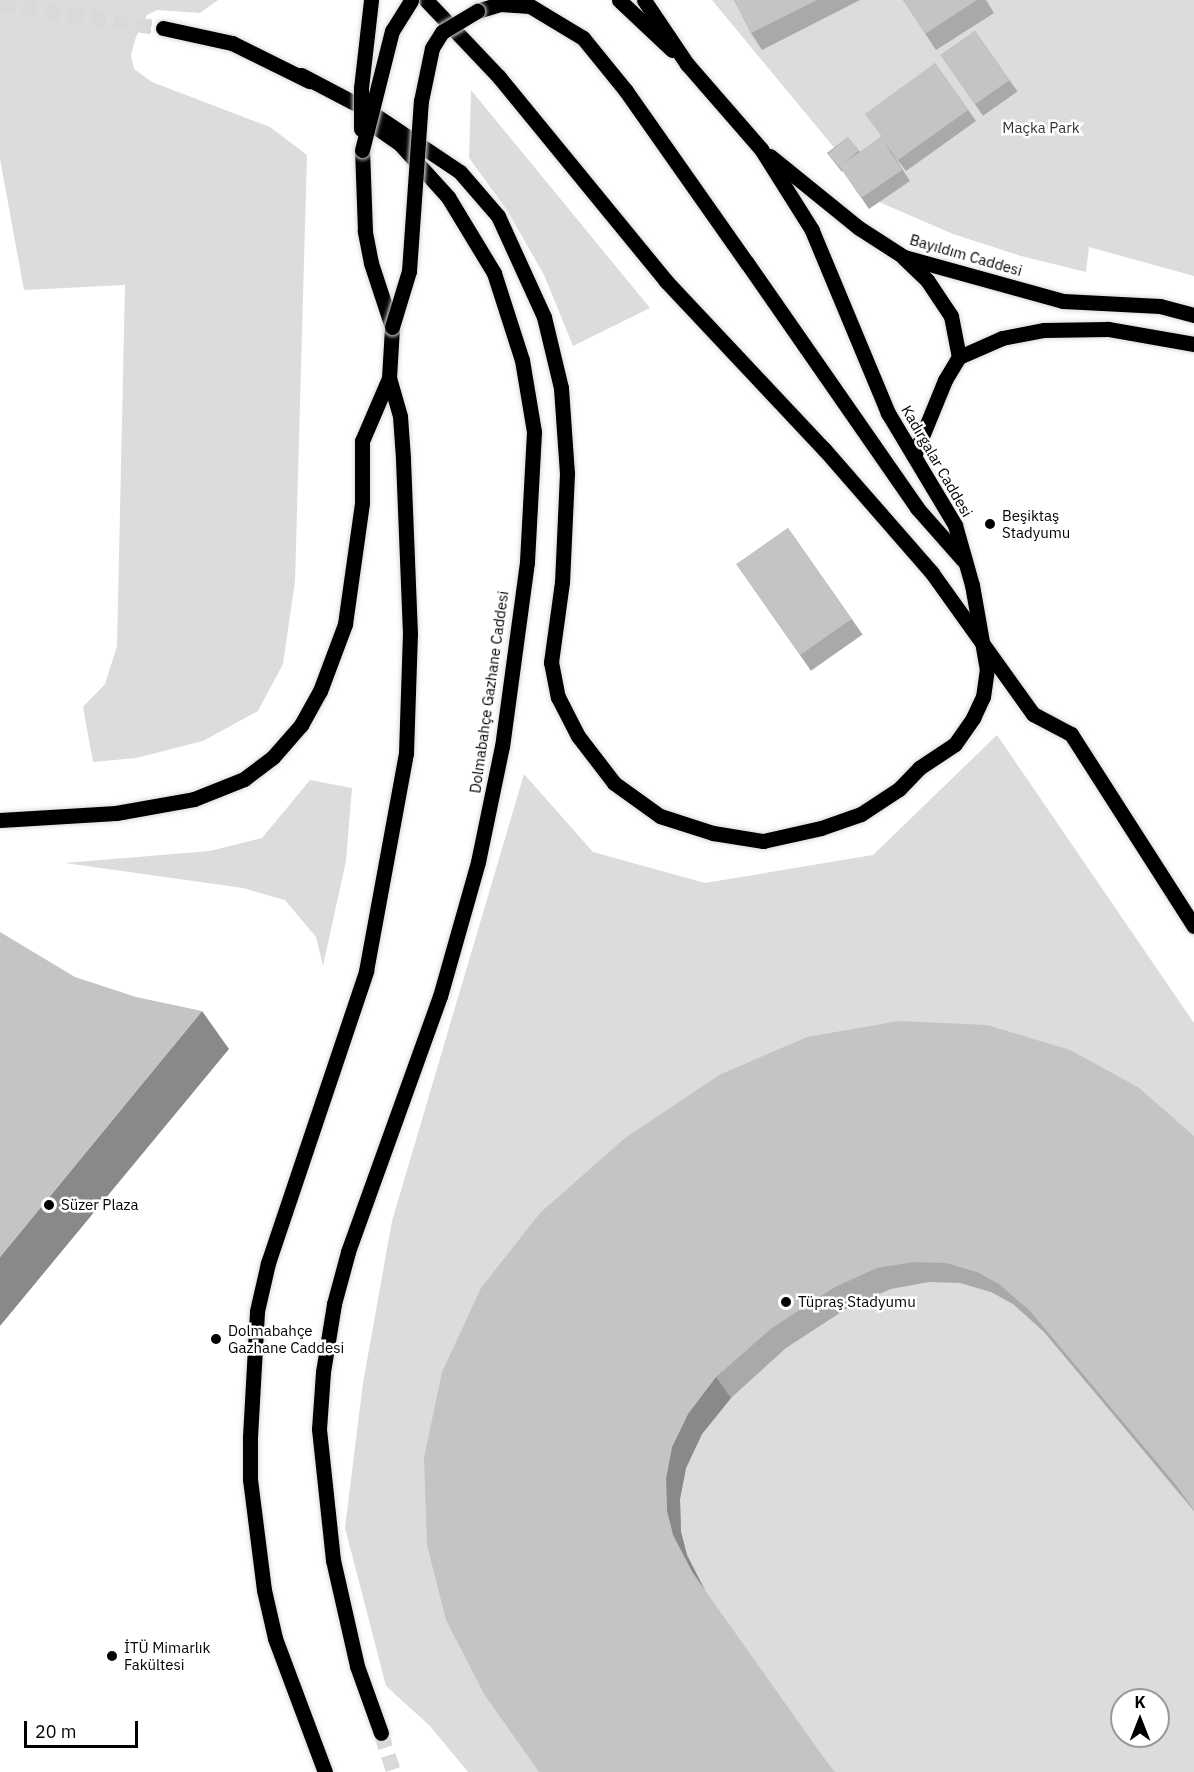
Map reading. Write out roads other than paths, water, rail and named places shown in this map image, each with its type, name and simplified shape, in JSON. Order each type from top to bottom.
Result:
[{"type":"main road","points":[[370,0],[361,88],[365,231],[371,263],[392,327]]},
{"type":"main road","points":[[363,150],[392,31],[411,0]]},
{"type":"main road","points":[[301,75],[386,122],[460,172],[498,216],[544,317],[561,387],[567,473],[562,582],[551,662],[558,697],[578,736],[614,783],[660,816],[713,833],[763,841],[821,828],[861,814],[955,744],[983,697],[987,670],[982,644],[932,573],[824,449],[666,281],[499,77],[426,0]]},
{"type":"main road","points":[[619,0],[687,64]]},
{"type":"main road","points":[[644,0],[687,64]]},
{"type":"main road","points":[[0,820],[116,813],[194,799],[243,780],[273,757],[301,725],[320,691],[345,624],[363,503],[363,441],[388,378],[392,327],[409,271],[421,100],[432,48],[442,32],[477,11],[500,4],[530,6],[583,38],[741,253],[916,508],[965,562]]},
{"type":"main road","name":"Dolmabahçe Gazhane Caddesi","points":[[163,28],[232,43],[301,75],[400,144],[448,197],[494,273],[522,360],[534,432],[527,562],[502,746],[478,862],[440,996],[348,1252],[334,1304],[324,1372],[319,1429],[333,1560],[357,1666],[381,1733]]},
{"type":"main road","name":"Kadırgalar Caddesi","points":[[687,64],[761,149],[812,230],[888,413],[955,525],[982,644],[1033,714],[1071,734],[1194,926]]},
{"type":"main road","name":"Bayıldım Caddesi","points":[[761,149],[859,228],[904,257],[1064,301],[1160,306],[1194,315]]},
{"type":"main road","points":[[904,257],[927,280],[951,316],[959,357]]},
{"type":"main road","points":[[914,456],[945,380],[959,357],[1002,338],[1044,330],[1108,329],[1194,344]]},
{"type":"main road","points":[[325,1772],[275,1638],[264,1590],[250,1479],[250,1437],[257,1311],[268,1263],[366,971],[390,858],[406,753],[409,565],[400,416],[388,378]]},
{"type":"tunnel","points":[[0,4],[163,28]]},
{"type":"tunnel","points":[[381,1733],[394,1772]]},
{"type":"place","name":"Beşiktaş Stadyumu","points":[[990,524]]},
{"type":"place","name":"Süzer Plaza","points":[[49,1205]]},
{"type":"place","name":"Tüpraş Stadyumu","points":[[786,1302]]},
{"type":"place","name":"Dolmabahçe Gazhane Caddesi","points":[[216,1339]]},
{"type":"place","name":"İTÜ Mimarlık Fakültesi","points":[[112,1656]]},
{"type":"park label","name":"Maçka Park","points":[[1041,128]]}]
